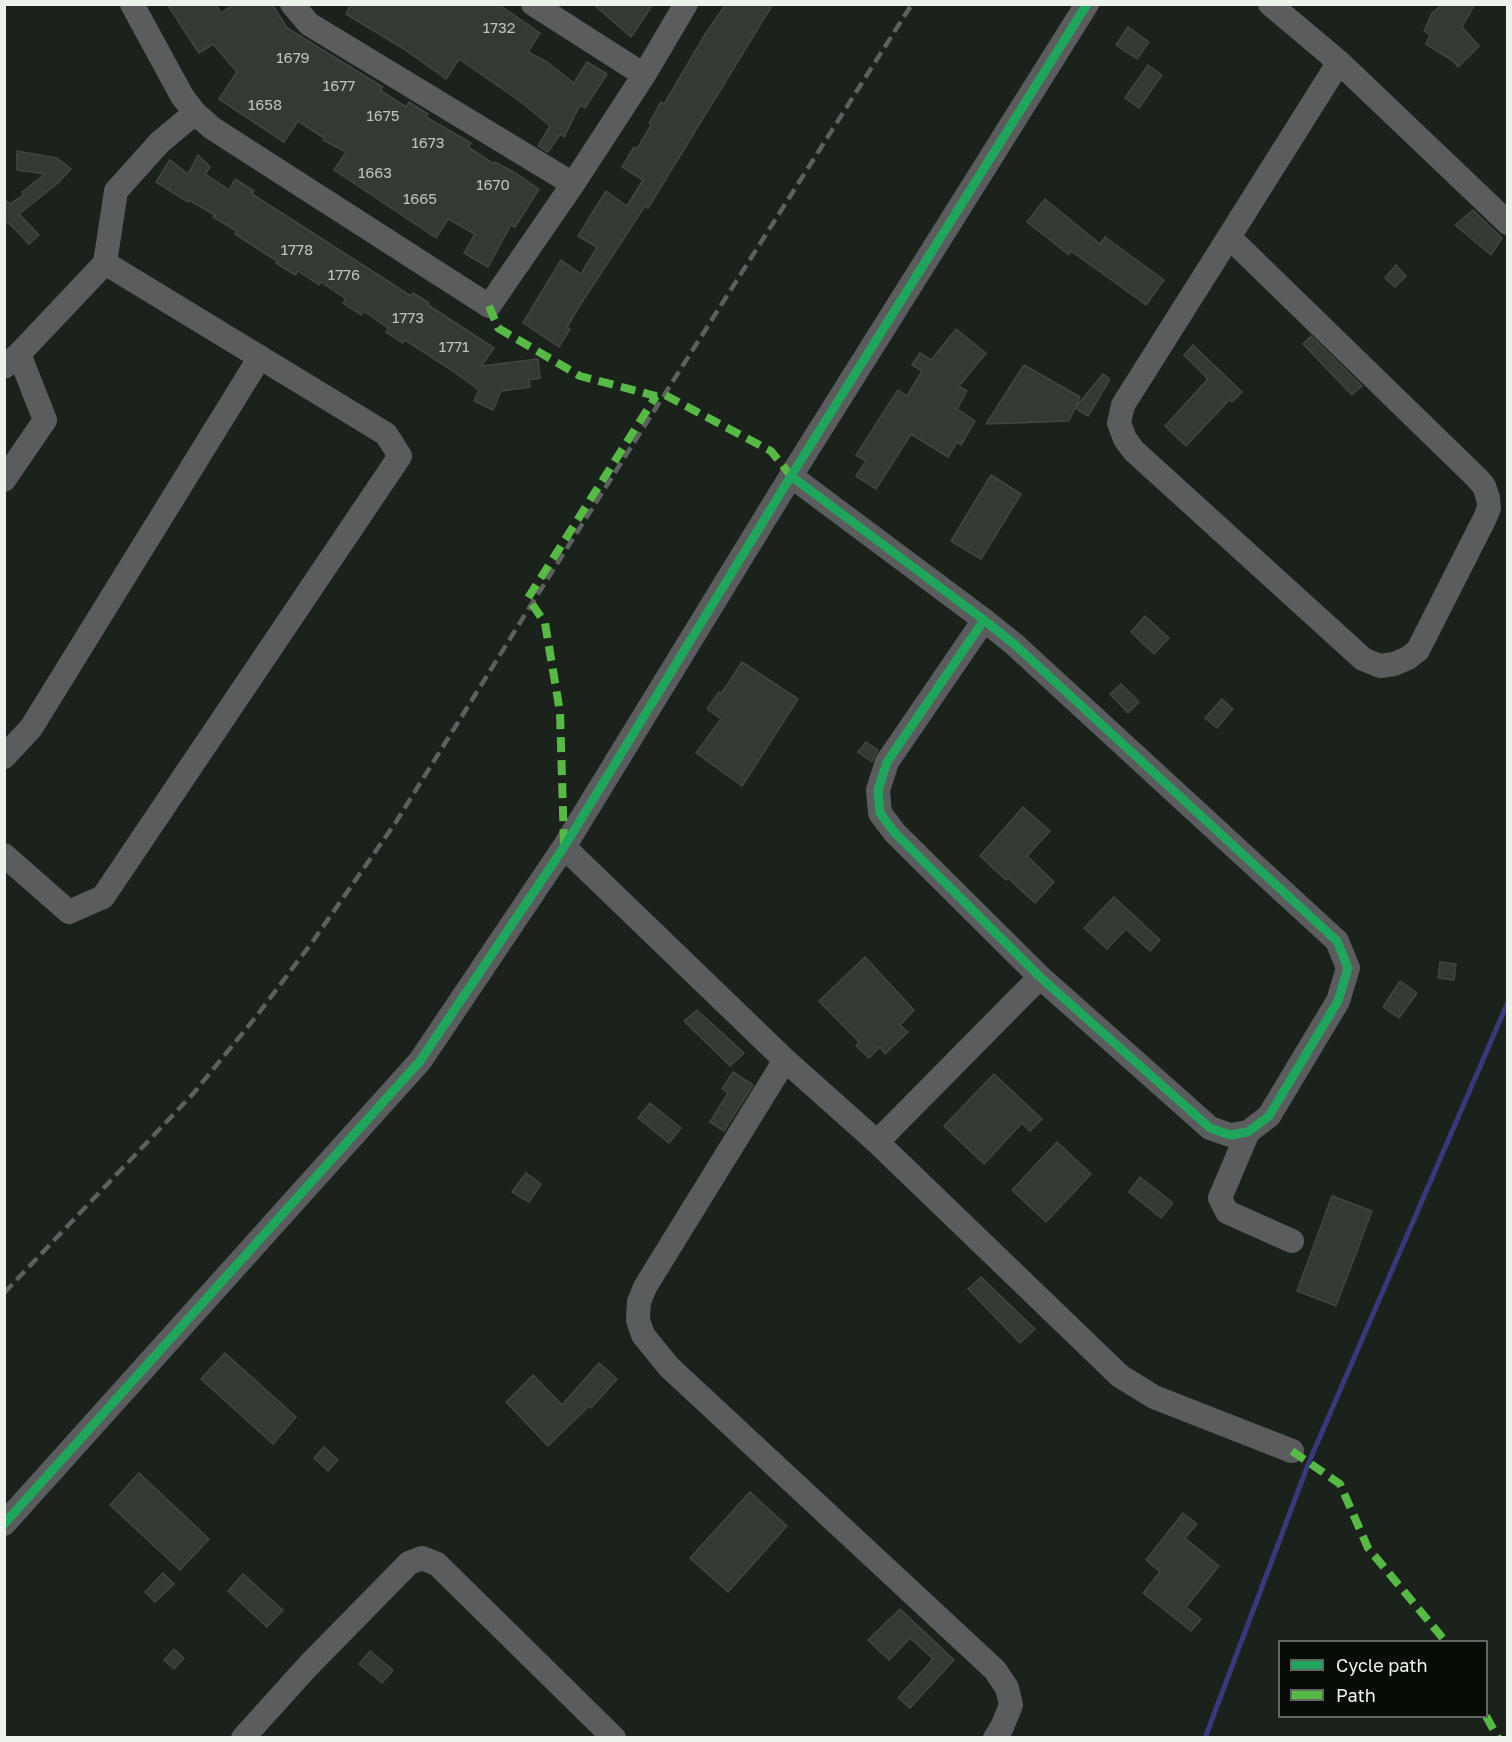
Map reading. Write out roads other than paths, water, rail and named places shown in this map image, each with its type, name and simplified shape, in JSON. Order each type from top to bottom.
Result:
[{"type":"street","points":[[132,4],[182,96],[195,113],[212,128],[489,306],[573,184],[644,75],[686,4]]},
{"type":"street","points":[[292,4],[309,24],[573,184]]},
{"type":"street","points":[[533,4],[644,75]]},
{"type":"street","points":[[4,1524],[420,1061],[564,847],[791,476],[1087,4]]},
{"type":"street","points":[[1270,4],[1339,62],[1508,223]]},
{"type":"street","points":[[1229,237],[1476,477],[1486,492],[1489,508],[1485,518],[1418,650],[1408,658],[1394,664],[1380,666],[1363,659],[1134,451],[1125,439],[1119,423],[1123,405],[1339,62]]},
{"type":"street","points":[[4,480],[45,420],[12,361],[105,263],[116,191],[160,142],[195,113]]},
{"type":"street","points":[[4,855],[69,912],[103,897],[400,456],[386,434],[105,263]]},
{"type":"street","points":[[4,758],[31,728],[260,357]]},
{"type":"street","points":[[791,476],[984,620],[1014,644],[1337,941],[1348,968],[1338,1001],[1269,1116],[1248,1132],[1230,1135],[1210,1128],[1040,977],[895,833],[880,813],[878,790],[887,762],[984,620]]},
{"type":"street","points":[[564,847],[784,1060],[877,1142],[1120,1376],[1154,1397],[1292,1450]]},
{"type":"street","points":[[877,1142],[1040,977]]},
{"type":"street","points":[[784,1060],[645,1287],[639,1302],[638,1320],[643,1335],[669,1367],[995,1670],[1007,1688],[1011,1705],[995,1737]]},
{"type":"street","points":[[1248,1132],[1220,1198],[1227,1212],[1292,1241]]},
{"type":"street","points":[[243,1737],[308,1666],[409,1563],[422,1558],[437,1564],[614,1737]]},
{"type":"waterway","points":[[1205,1738],[1309,1462],[1508,1002]]},
{"type":"railway","points":[[4,1293],[192,1095],[255,1018],[313,941],[396,822],[912,4]]}]
